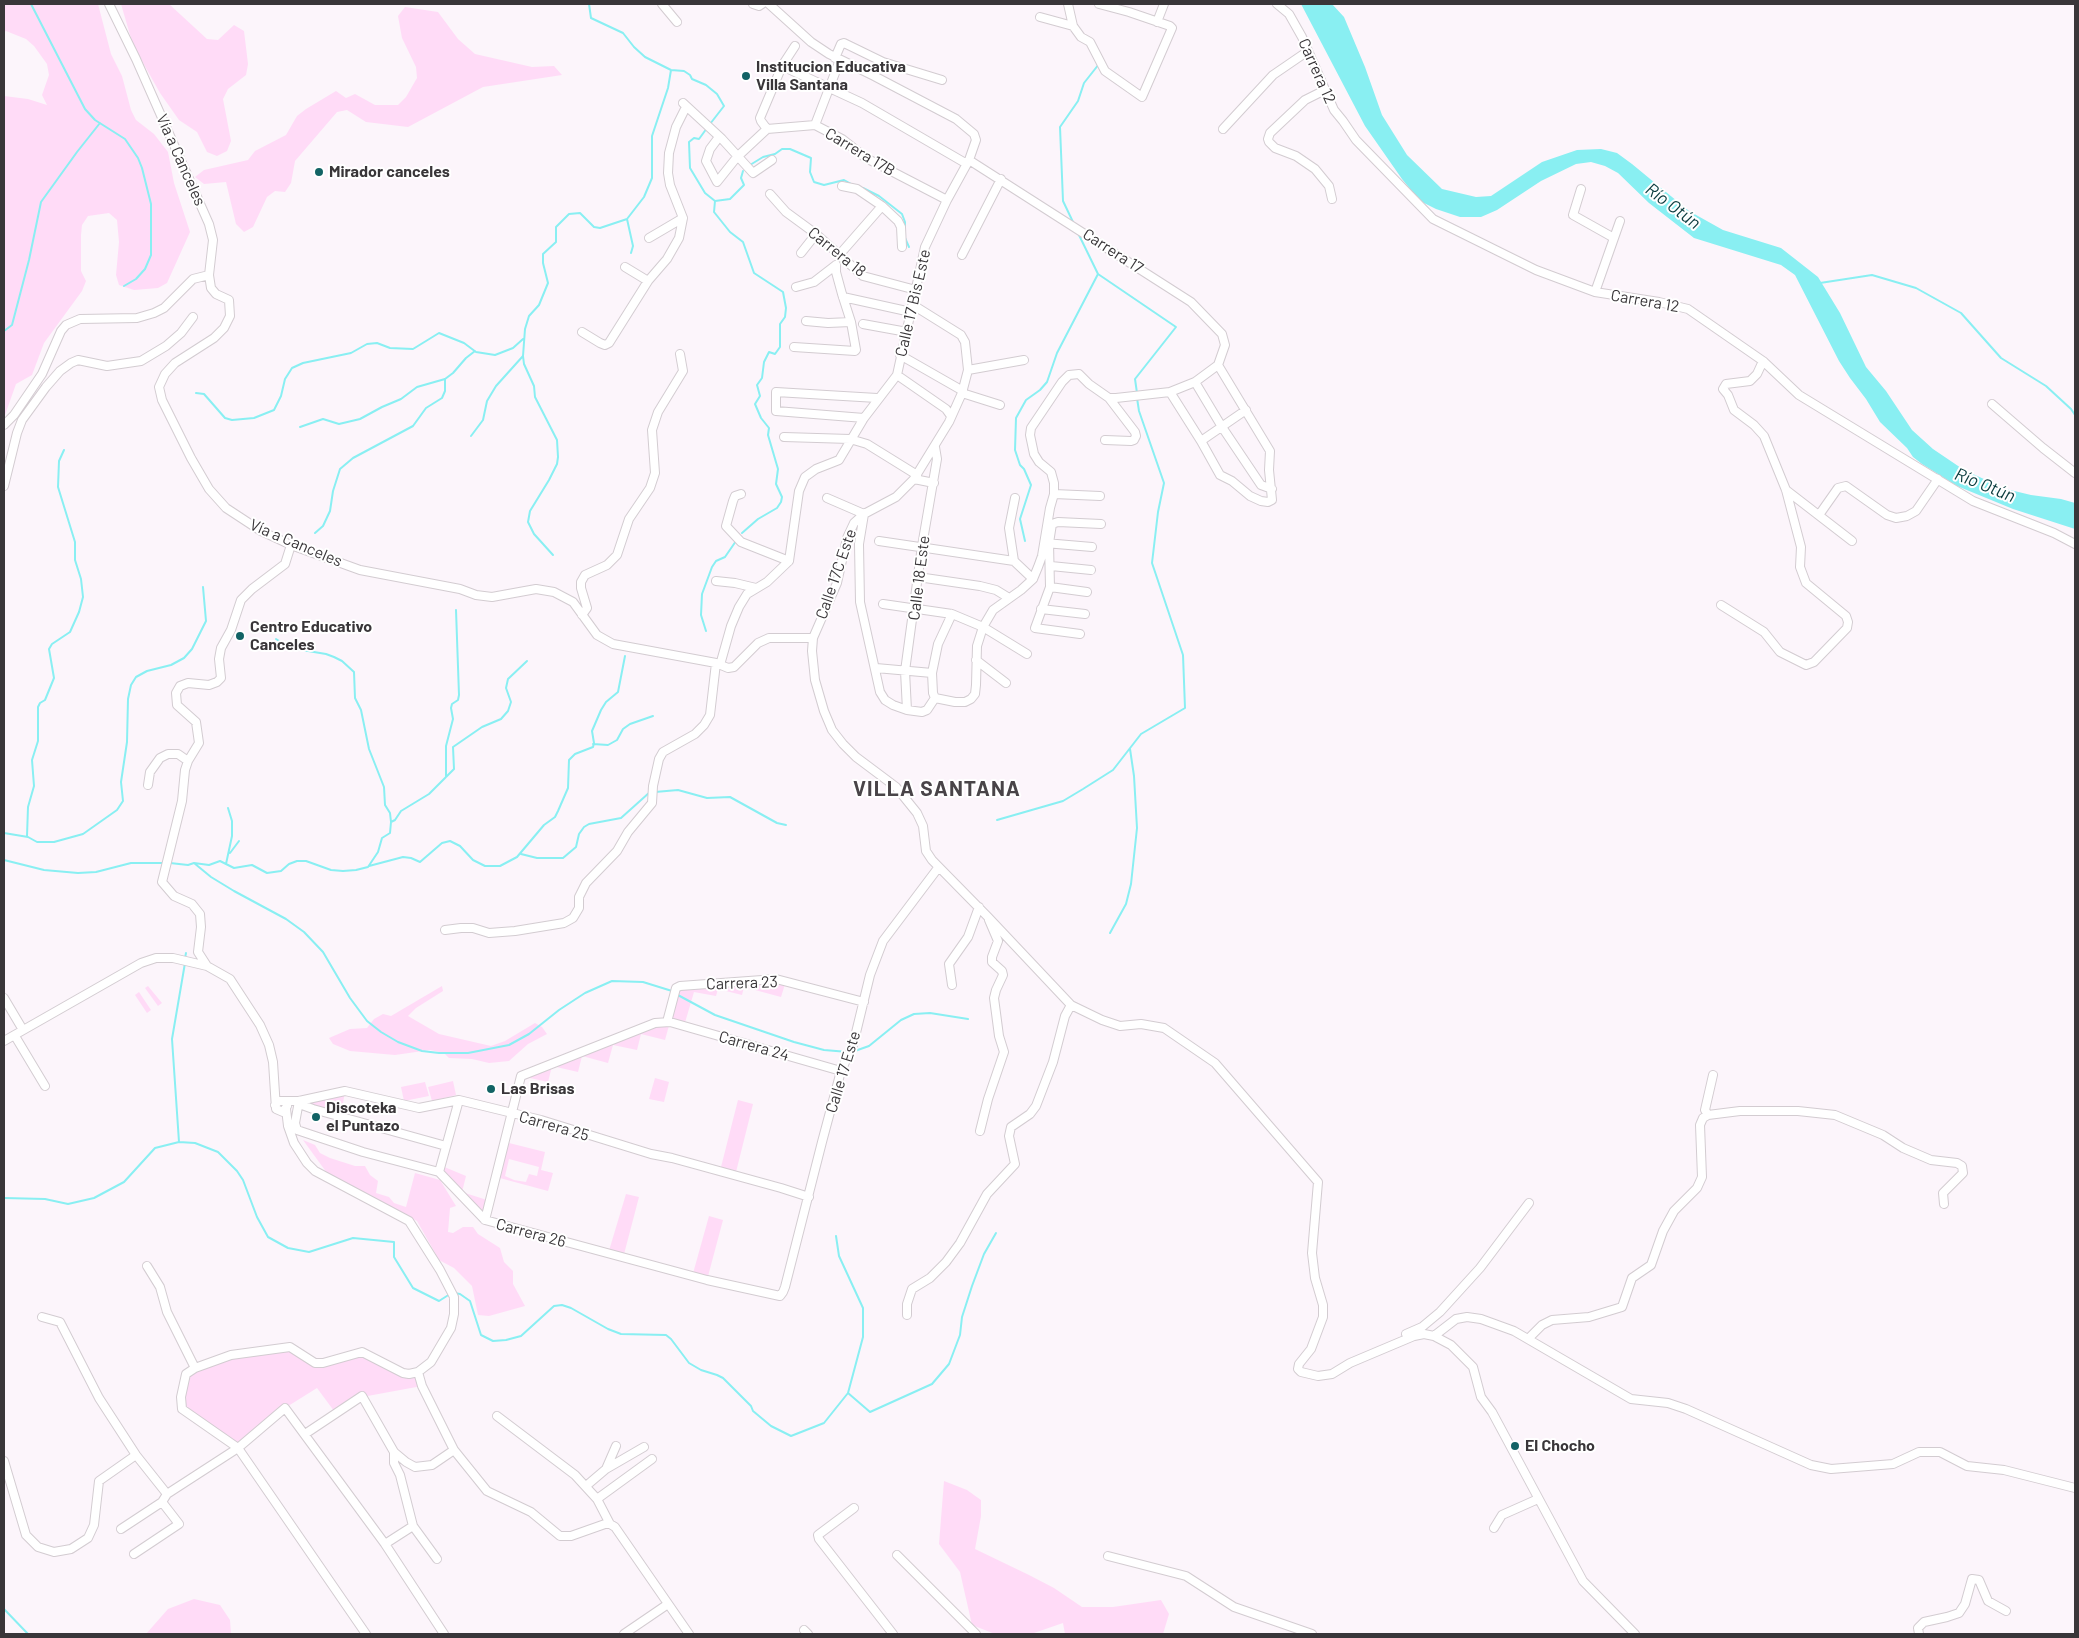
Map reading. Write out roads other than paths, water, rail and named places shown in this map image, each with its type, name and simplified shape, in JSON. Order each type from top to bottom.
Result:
[{"type":"street","name":"Vía a Canceles","points":[[110,4],[210,224],[213,240],[210,288],[216,294],[230,300],[230,316],[224,328],[214,338],[175,363],[165,374],[160,387],[162,400],[191,458],[209,488],[226,508],[261,531],[291,545],[360,570],[492,597],[536,590],[554,592],[573,602],[597,635],[613,644],[718,664]]},
{"type":"street","points":[[662,4],[677,22]]},
{"type":"street","points":[[752,4],[759,6],[762,4]]},
{"type":"street","points":[[769,4],[811,42],[838,59]]},
{"type":"street","points":[[1068,4],[1073,26],[1081,37],[1090,42],[1105,71],[1129,90],[1142,97],[1172,28],[1099,4]]},
{"type":"street","points":[[1157,22],[1164,4]]},
{"type":"street","name":"Carrera 12","points":[[1277,4],[1289,14],[1334,110],[1356,140],[1433,219],[1536,270],[1595,292],[1659,302],[1688,309],[1763,361],[1799,396],[1973,501],[2054,533],[2075,544]]},
{"type":"street","points":[[1040,17],[1073,26]]},
{"type":"street","points":[[815,125],[838,59],[841,44],[851,45],[883,62],[942,80]]},
{"type":"street","points":[[719,137],[710,150],[706,161],[718,182],[737,157],[767,130],[760,118],[782,66],[795,46]]},
{"type":"street","points":[[1223,129],[1273,75],[1308,51]]},
{"type":"street","name":"Calle 17 Bis Este","points":[[789,561],[799,492],[805,477],[816,469],[839,460],[850,439],[877,398],[897,375],[925,246],[968,162],[976,140],[974,134],[956,119],[838,59]]},
{"type":"street","name":"Carrera 17","points":[[782,66],[862,103],[1002,179],[1191,302],[1222,334],[1225,345],[1218,365]]},
{"type":"street","points":[[1325,90],[1305,100],[1270,133],[1268,142],[1275,148],[1296,156],[1315,169],[1329,186],[1332,199]]},
{"type":"street","points":[[582,332],[605,345],[648,280],[667,259],[679,238],[683,218],[670,185],[668,173],[669,153],[684,105],[719,137],[753,173],[772,160]]},
{"type":"street","name":"Carrera 17B","points":[[767,130],[815,125],[842,139],[866,158],[947,200]]},
{"type":"street","points":[[962,255],[1002,179]]},
{"type":"street","points":[[842,186],[857,189],[882,206],[898,221],[901,227],[902,247]]},
{"type":"street","points":[[1581,188],[1573,215],[1614,238]]},
{"type":"street","name":"Carrera 18","points":[[770,194],[786,212],[816,234],[866,278],[916,290]]},
{"type":"street","points":[[840,254],[882,206]]},
{"type":"street","points":[[649,238],[683,218]]},
{"type":"street","points":[[1595,292],[1620,221]]},
{"type":"street","points":[[801,254],[816,234]]},
{"type":"street","points":[[794,347],[855,351],[856,346],[836,272],[836,265],[814,282],[796,287]]},
{"type":"street","points":[[625,267],[648,280]]},
{"type":"street","points":[[4,425],[14,415],[42,374],[66,324],[80,319],[137,318],[154,314],[164,308],[194,279],[210,275]]},
{"type":"street","points":[[843,297],[912,308],[961,335],[965,342],[968,370],[962,392],[951,416],[916,477],[896,497],[864,514]]},
{"type":"street","points":[[4,486],[22,420],[60,370],[71,363],[85,361],[107,366],[141,361],[166,346],[181,333],[192,316]]},
{"type":"street","points":[[806,321],[828,323],[851,322]]},
{"type":"street","points":[[863,324],[906,332]]},
{"type":"street","points":[[582,615],[587,608],[581,582],[586,576],[607,565],[616,555],[629,519],[650,488],[655,473],[652,430],[658,412],[683,370],[680,354]]},
{"type":"street","points":[[900,355],[962,392],[1000,406]]},
{"type":"street","points":[[968,370],[1024,360]]},
{"type":"street","points":[[1721,604],[1764,632],[1780,652],[1806,665],[1814,662],[1847,628],[1846,616],[1806,583],[1800,567],[1801,547],[1786,490],[1764,436],[1754,425],[1734,410],[1728,394],[1723,389],[1726,384],[1750,381],[1757,374],[1763,361]]},
{"type":"street","points":[[1109,398],[1170,392],[1195,382],[1218,365],[1270,451],[1273,497],[1268,502],[1250,496],[1232,481],[1220,476],[1201,441],[1170,392]]},
{"type":"street","points":[[1080,634],[1037,629],[1035,626],[1050,587],[1051,566],[1046,543],[1050,508],[1054,494],[1051,472],[1039,462],[1031,445],[1031,428],[1062,382],[1069,375],[1079,374],[1109,398],[1135,432],[1136,436],[1134,440],[1130,441],[1105,440]]},
{"type":"street","points":[[897,375],[946,409],[951,416]]},
{"type":"street","points":[[1195,382],[1222,427],[1261,485],[1272,489]]},
{"type":"street","points":[[864,418],[776,411],[777,392],[877,398]]},
{"type":"street","points":[[1992,404],[2075,473]]},
{"type":"street","points":[[1201,441],[1246,410]]},
{"type":"street","points":[[14,415],[22,420]]},
{"type":"street","points":[[784,438],[850,439],[867,444],[916,477],[934,483]]},
{"type":"street","name":"Calle 18 Este","points":[[907,710],[905,671],[922,546],[938,459],[934,446]]},
{"type":"street","points":[[1819,515],[1838,488],[1846,486],[1887,515],[1896,518],[1907,516],[1916,511],[1938,480]]},
{"type":"street","points":[[1786,490],[1852,541]]},
{"type":"street","points":[[445,930],[473,928],[489,933],[515,931],[564,923],[573,918],[579,908],[579,897],[586,883],[617,851],[628,832],[652,804],[652,786],[659,759],[663,752],[695,734],[710,714],[718,664],[739,607],[747,594],[767,582],[789,561],[741,542],[726,526],[732,501],[735,496],[741,494]]},
{"type":"street","points":[[1054,494],[1100,496]]},
{"type":"street","points":[[827,498],[864,514]]},
{"type":"street","points":[[1014,561],[1009,528],[1015,498]]},
{"type":"street","points":[[864,514],[859,544],[860,602],[880,692],[885,700],[907,710],[922,712],[927,710],[935,698]]},
{"type":"street","name":"Calle 17C Este","points":[[813,638],[837,583],[847,538],[854,523],[864,514]]},
{"type":"street","points":[[935,698],[965,702],[974,694],[977,646],[983,627],[993,610],[1022,590],[1033,579],[1054,522],[1101,524]]},
{"type":"street","points":[[879,541],[1014,561],[1033,579]]},
{"type":"street","points":[[1046,543],[1092,547]]},
{"type":"street","points":[[207,966],[198,952],[201,927],[200,914],[192,904],[174,896],[162,882],[182,801],[188,761],[199,743],[196,722],[177,705],[176,693],[180,686],[188,683],[210,685],[221,678],[219,659],[221,648],[231,630],[241,600],[252,588],[285,564],[291,545]]},
{"type":"street","points":[[1051,566],[1091,570]]},
{"type":"street","points":[[918,577],[980,586],[996,590],[1009,598]]},
{"type":"street","points":[[716,581],[756,588]]},
{"type":"street","points":[[1050,587],[1087,592]]},
{"type":"street","points":[[883,604],[952,614],[983,627],[1027,654]]},
{"type":"street","points":[[1041,608],[1085,614]]},
{"type":"street","points":[[935,698],[932,673],[938,644],[952,614]]},
{"type":"street","points":[[718,664],[728,668],[734,667],[758,642],[769,638],[813,638],[812,668],[824,711],[832,730],[856,757],[896,787],[917,813],[923,826],[926,851],[938,868],[988,916],[1071,1005],[1102,1020],[1120,1026],[1142,1024],[1164,1028],[1215,1063],[1318,1182],[1312,1253],[1315,1278],[1323,1305],[1323,1317],[1311,1349],[1299,1364],[1298,1370],[1318,1376],[1332,1374],[1350,1363],[1414,1336],[1424,1334],[1434,1336],[1451,1345],[1473,1367],[1481,1397],[1492,1412],[1583,1582],[1634,1634]]},
{"type":"street","points":[[976,660],[1006,683]]},
{"type":"street","points":[[876,668],[932,673]]},
{"type":"street","points":[[148,785],[150,772],[160,758],[168,754],[178,754],[188,761]]},
{"type":"street","name":"Calle 17 Este","points":[[784,1292],[842,1071],[853,1045],[870,975],[883,941],[938,868]]},
{"type":"street","points":[[952,985],[949,964],[968,937],[979,907]]},
{"type":"street","points":[[980,1131],[988,1099],[1004,1052],[999,1036],[994,998],[1003,975],[1002,971],[992,962],[992,956],[998,941],[988,916]]},
{"type":"street","points":[[4,1041],[141,962],[164,957],[207,966],[230,979],[260,1025],[274,1062],[276,1108],[288,1126]]},
{"type":"street","name":"Carrera 23","points":[[667,1022],[676,988],[678,987],[776,979],[864,1002]]},
{"type":"street","points":[[4,998],[23,1030]]},
{"type":"street","points":[[907,1315],[907,1304],[912,1289],[930,1278],[946,1262],[960,1243],[987,1194],[1014,1164],[1009,1136],[1011,1127],[1030,1114],[1036,1106],[1053,1062],[1065,1016],[1071,1005]]},
{"type":"street","points":[[485,1220],[522,1076],[655,1023],[667,1022]]},
{"type":"street","name":"Carrera 24","points":[[667,1022],[752,1044],[842,1071]]},
{"type":"street","points":[[15,1036],[45,1086]]},
{"type":"street","points":[[1708,1115],[1705,1110],[1713,1075]]},
{"type":"street","name":"Carrera 25","points":[[276,1108],[279,1101],[286,1105],[346,1091],[419,1108],[459,1100],[541,1120],[650,1154],[672,1158],[809,1197]]},
{"type":"street","points":[[274,1093],[286,1105],[288,1126],[294,1143],[307,1163],[315,1171],[410,1221],[454,1297],[454,1314],[451,1328],[431,1362],[418,1372],[403,1373],[362,1352],[348,1355],[331,1363],[315,1363],[290,1346],[231,1355],[195,1368],[186,1374],[181,1397],[182,1409],[238,1448],[366,1634]]},
{"type":"street","points":[[298,1101],[295,1128],[301,1133],[439,1172],[459,1100]]},
{"type":"street","points":[[298,1101],[302,1105],[313,1109],[446,1146]]},
{"type":"street","points":[[1528,1339],[1542,1325],[1552,1320],[1589,1317],[1622,1307],[1632,1278],[1651,1265],[1663,1231],[1674,1211],[1697,1188],[1702,1177],[1700,1125],[1703,1118],[1708,1115],[1740,1111],[1798,1111],[1835,1115],[1931,1160],[1957,1162],[1962,1166],[1963,1173],[1943,1193],[1944,1204]]},
{"type":"street","name":"Carrera 26","points":[[439,1172],[485,1220],[707,1280],[780,1296],[784,1292]]},
{"type":"street","points":[[1403,1341],[1403,1336],[1422,1326],[1440,1312],[1480,1268],[1529,1204]]},
{"type":"street","points":[[147,1266],[160,1287],[167,1312],[195,1368]]},
{"type":"street","points":[[42,1317],[60,1322],[99,1398],[136,1455],[167,1494]]},
{"type":"street","points":[[1434,1336],[1456,1319],[1467,1317],[1481,1319],[1514,1331],[1631,1399],[1668,1403],[1686,1409],[1811,1465],[1831,1469],[1894,1464],[1919,1452],[1940,1452],[1967,1466],[2004,1470],[2075,1488]]},
{"type":"street","points":[[418,1372],[422,1386],[454,1450],[487,1491],[531,1512],[560,1536],[571,1536],[610,1524]]},
{"type":"street","points":[[305,1434],[362,1396],[394,1452],[406,1462],[415,1467],[432,1465],[454,1450]]},
{"type":"street","points":[[121,1529],[162,1502],[167,1494],[238,1448],[285,1408],[385,1544],[444,1634]]},
{"type":"street","points":[[497,1416],[575,1475],[598,1499],[610,1524],[615,1527],[689,1634]]},
{"type":"street","points":[[606,1469],[616,1446]]},
{"type":"street","points":[[586,1486],[606,1469],[644,1447]]},
{"type":"street","points":[[394,1452],[394,1463],[400,1475],[412,1526],[437,1559]]},
{"type":"street","points":[[4,1461],[26,1535],[38,1547],[54,1552],[71,1549],[88,1538],[94,1525],[99,1481],[136,1455]]},
{"type":"street","points":[[598,1499],[652,1459]]},
{"type":"street","points":[[1494,1528],[1502,1515],[1538,1499]]},
{"type":"street","points":[[134,1554],[179,1524],[162,1502]]},
{"type":"street","points":[[854,1508],[818,1535],[819,1539],[893,1634]]},
{"type":"street","points":[[385,1544],[412,1526]]},
{"type":"street","points":[[897,1555],[976,1634]]},
{"type":"street","points":[[1108,1556],[1186,1576],[1234,1608],[1312,1634]]},
{"type":"street","points":[[1918,1634],[1918,1628],[1924,1622],[1947,1617],[1959,1612],[1965,1604],[1972,1579],[1979,1580],[1988,1601],[2006,1611]]},
{"type":"street","points":[[624,1634],[668,1604]]},
{"type":"water","name":"Río Otún","points":[[1301,4],[1332,4],[1344,17],[1365,67],[1382,115],[1407,155],[1442,189],[1476,197],[1491,196],[1542,162],[1577,150],[1601,149],[1617,153],[1689,211],[1723,230],[1781,248],[1818,277],[1840,313],[1866,367],[1886,391],[1912,430],[1933,449],[1964,470],[2006,489],[2075,503],[2075,529],[2013,509],[1957,486],[1922,464],[1880,422],[1850,378],[1839,361],[1795,275],[1781,265],[1694,238],[1649,203],[1618,173],[1605,166],[1591,162],[1576,164],[1541,181],[1497,210],[1481,217],[1460,217],[1420,201],[1402,179],[1365,126]]},
{"type":"waterway","points":[[31,4],[85,109],[95,120],[125,139],[138,158],[142,168],[151,204],[151,255],[145,269],[136,279],[124,286]]},
{"type":"waterway","points":[[589,4],[591,18],[623,33],[645,57],[671,70],[684,71],[692,79],[706,85],[717,94],[724,106],[710,124]]},
{"type":"waterway","points":[[1073,222],[1063,201],[1060,127],[1078,101],[1084,83],[1099,64]]},
{"type":"waterway","points":[[553,555],[534,534],[528,522],[530,511],[549,480],[557,464],[558,457],[557,440],[535,397],[534,386],[524,364],[523,356],[525,329],[529,316],[539,305],[548,283],[543,263],[543,254],[556,242],[556,227],[569,214],[580,213],[594,227],[600,228],[627,219],[644,197],[652,178],[652,136],[668,88],[671,70]]},
{"type":"waterway","points":[[4,331],[12,325],[29,260],[41,202],[100,123]]},
{"type":"waterway","points":[[707,128],[699,139],[694,138],[689,142],[690,168],[705,193],[715,201],[730,199],[744,185],[741,178],[743,171]]},
{"type":"waterway","points":[[750,165],[782,149],[790,149],[811,158],[810,172],[814,182],[824,185],[844,180],[853,185]]},
{"type":"waterway","points":[[863,188],[879,196],[902,214],[905,228]]},
{"type":"waterway","points":[[715,201],[714,212],[730,232],[743,242],[754,273],[783,292],[786,308],[785,317],[780,324],[780,347],[775,354],[769,352],[764,362],[762,378],[757,385],[760,396],[755,404],[761,418],[769,428],[768,435],[778,469],[776,484],[782,497],[777,508],[758,519],[742,533]]},
{"type":"waterway","points":[[627,219],[633,246],[631,253]]},
{"type":"waterway","points":[[1078,233],[1098,274],[1176,327],[1135,379],[1137,393]]},
{"type":"waterway","points":[[905,238],[909,247]]},
{"type":"waterway","points":[[1025,541],[1020,519],[1031,485],[1024,469],[1020,465],[1015,450],[1016,418],[1026,400],[1040,390],[1047,382],[1057,353],[1098,274]]},
{"type":"waterway","points":[[1820,283],[1872,275],[1916,288],[1961,313],[2001,358],[2046,386],[2075,415]]},
{"type":"waterway","points":[[196,393],[204,394],[225,418],[232,420],[254,418],[274,410],[281,396],[285,379],[292,368],[303,363],[351,353],[367,344],[377,343],[390,348],[413,349],[439,333],[464,343],[476,352],[495,355],[513,348],[523,339]]},
{"type":"waterway","points":[[300,427],[323,419],[339,424],[360,419],[401,399],[417,387],[445,379],[475,351]]},
{"type":"waterway","points":[[471,436],[483,420],[487,401],[496,386],[523,356]]},
{"type":"waterway","points":[[315,533],[323,526],[330,511],[333,491],[340,469],[353,458],[413,426],[426,408],[442,398],[445,391],[445,379]]},
{"type":"waterway","points":[[997,820],[1063,801],[1113,770],[1141,734],[1185,708],[1183,655],[1152,563],[1158,512],[1164,483],[1139,411],[1137,398]]},
{"type":"waterway","points":[[27,836],[28,807],[34,786],[32,760],[38,741],[38,707],[45,700],[54,678],[49,649],[52,644],[70,632],[83,597],[81,579],[75,560],[75,542],[58,487],[59,461],[64,450]]},
{"type":"waterway","points":[[706,631],[701,615],[702,594],[712,567],[716,561],[725,557],[736,541]]},
{"type":"waterway","points":[[4,833],[28,837],[37,842],[54,842],[83,834],[117,810],[123,801],[121,782],[127,742],[128,699],[131,685],[136,677],[147,671],[171,665],[184,658],[192,649],[206,621],[203,587]]},
{"type":"waterway","points":[[446,777],[446,746],[453,719],[451,708],[452,704],[458,700],[459,695],[456,610]]},
{"type":"waterway","points":[[276,639],[290,648],[334,657],[342,661],[354,672],[355,698],[361,710],[369,749],[384,787],[385,805],[390,813],[391,822]]},
{"type":"waterway","points":[[369,866],[403,857],[420,862],[442,843],[450,841],[460,846],[473,860],[485,866],[500,866],[517,857],[544,825],[555,817],[568,788],[569,760],[575,754],[593,747],[592,731],[606,702],[618,692],[625,656]]},
{"type":"waterway","points":[[170,863],[209,865],[220,861],[234,868],[252,865],[267,873],[281,871],[289,864],[297,861],[306,861],[331,870],[356,870],[368,867],[378,852],[382,838],[390,833],[391,822],[395,820],[401,811],[429,794],[454,769],[453,747],[482,727],[501,719],[508,711],[511,702],[506,688],[508,679],[527,661]]},
{"type":"waterway","points":[[593,744],[608,745],[617,740],[623,729],[630,724],[653,716]]},
{"type":"waterway","points":[[1110,933],[1126,904],[1131,884],[1137,828],[1134,776],[1130,749]]},
{"type":"waterway","points":[[655,792],[678,790],[707,798],[730,797],[777,823],[786,825]]},
{"type":"waterway","points":[[521,854],[537,858],[563,858],[576,847],[579,834],[584,827],[589,824],[621,818],[650,792]]},
{"type":"waterway","points":[[226,864],[232,836],[232,821],[228,808]]},
{"type":"waterway","points":[[230,853],[239,841]]},
{"type":"waterway","points":[[4,860],[44,870],[78,873],[96,872],[131,863],[164,863]]},
{"type":"waterway","points":[[194,863],[211,877],[286,919],[304,932],[323,952],[350,998],[367,1021],[398,1042],[422,1051],[468,1053],[509,1045],[529,1034],[559,1010],[585,993],[612,981],[643,982],[672,991]]},
{"type":"waterway","points":[[185,958],[186,953]]},
{"type":"waterway","points":[[179,1142],[172,1039],[185,963]]},
{"type":"waterway","points":[[676,994],[715,1015],[794,1042],[824,1050],[848,1052]]},
{"type":"waterway","points":[[852,1052],[869,1046],[901,1020],[914,1014],[930,1013],[968,1019]]},
{"type":"waterway","points":[[4,1198],[45,1199],[68,1204],[94,1198],[124,1182],[155,1148],[179,1142],[195,1143],[218,1152],[237,1171],[243,1180],[257,1217],[268,1237],[288,1248],[309,1252],[353,1238],[394,1242],[394,1257],[413,1288],[439,1301],[450,1294]]},
{"type":"waterway","points":[[848,1393],[870,1412],[932,1384],[949,1364],[960,1335],[962,1317],[972,1286],[984,1254],[996,1233]]},
{"type":"waterway","points":[[454,1293],[460,1294],[470,1301],[481,1335],[493,1341],[521,1336],[554,1306],[562,1305],[621,1334],[666,1335],[689,1363],[701,1370],[723,1378],[751,1406],[753,1411],[771,1426],[791,1436],[824,1423],[848,1393],[863,1337],[863,1308],[839,1256],[836,1236]]},
{"type":"waterway","points":[[4,1609],[28,1634]]},
{"type":"place","name":"Institucion Educativa Villa Santana","points":[[746,76]]},
{"type":"place","name":"Mirador canceles","points":[[319,172]]},
{"type":"place","name":"Centro Educativo Canceles","points":[[240,636]]},
{"type":"place","name":"Las Brisas","points":[[491,1089]]},
{"type":"place","name":"Discoteka el Puntazo","points":[[316,1117]]},
{"type":"place","name":"El Chocho","points":[[1515,1446]]},
{"type":"district","name":"VILLA SANTANA","points":[[937,789]]}]
